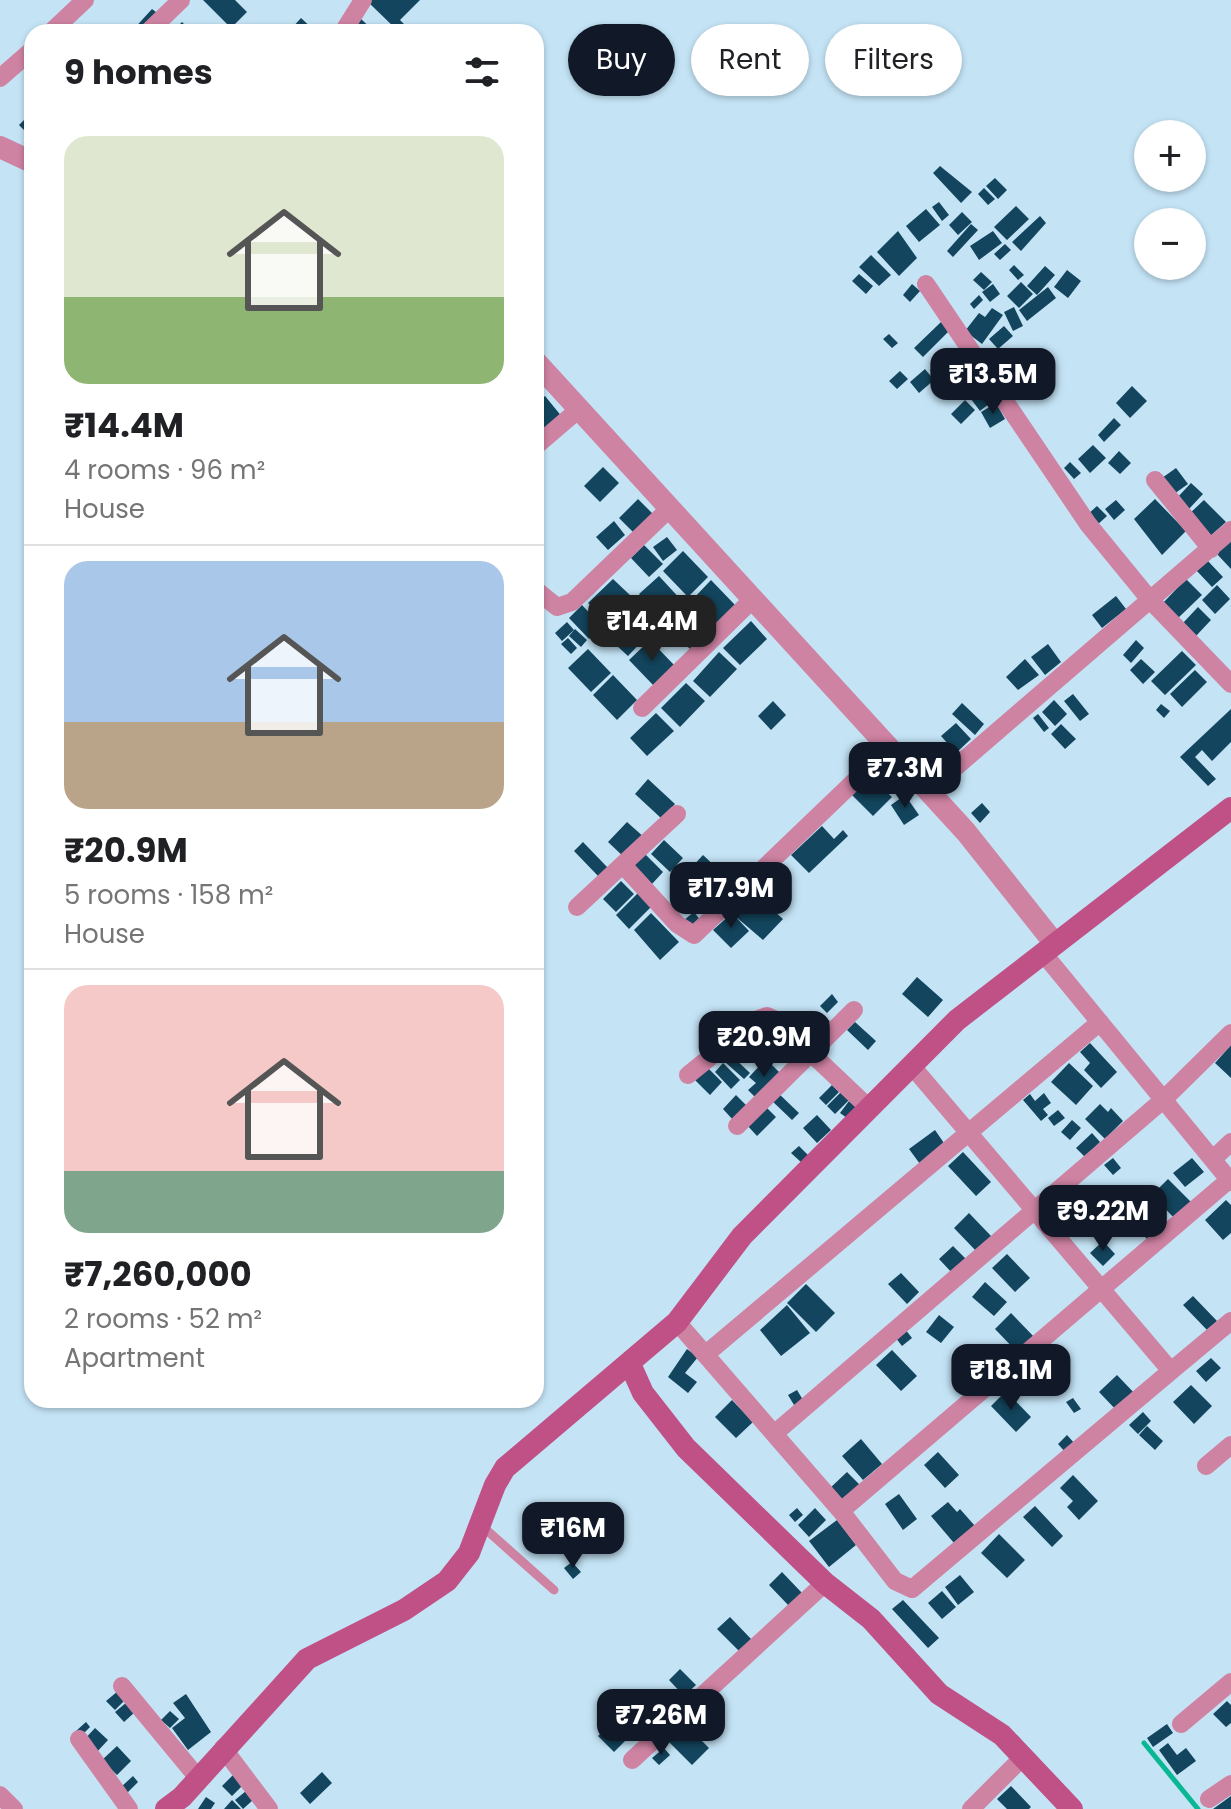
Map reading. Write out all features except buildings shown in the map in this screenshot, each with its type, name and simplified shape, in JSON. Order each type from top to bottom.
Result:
[{"type":"main road","points":[[166,1809],[198,1778],[230,1757],[307,1659],[404,1610],[447,1581],[469,1553],[495,1485],[505,1468],[680,1325],[742,1236],[957,1020],[1231,808]]},
{"type":"main road","points":[[630,1364],[643,1393],[686,1448],[825,1583],[871,1619],[939,1694],[986,1722],[1072,1809]]},
{"type":"street","points":[[60,24],[85,0]]},
{"type":"street","points":[[348,24],[363,0]]},
{"type":"street","points":[[155,24],[171,3]]},
{"type":"street","points":[[0,78],[24,57]]},
{"type":"street","points":[[0,147],[24,154]]},
{"type":"street","points":[[926,284],[1088,524],[1151,601],[1231,684]]},
{"type":"street","points":[[544,371],[928,791],[1049,948],[1100,1022],[1230,1181],[841,1511]]},
{"type":"street","points":[[544,439],[578,410]]},
{"type":"street","points":[[1155,480],[1211,549]]},
{"type":"street","points":[[544,596],[557,607],[572,602],[670,508]]},
{"type":"street","points":[[928,791],[1231,530]]},
{"type":"street","points":[[642,708],[753,599]]},
{"type":"street","points":[[623,865],[677,924],[694,935],[889,748]]},
{"type":"street","points":[[577,907],[677,814]]},
{"type":"street","points":[[737,1126],[854,1010]]},
{"type":"street","points":[[688,1075],[756,1020],[767,1016],[869,1108]]},
{"type":"street","points":[[701,1349],[971,1133],[1100,1022]]},
{"type":"street","points":[[775,1433],[1163,1100],[1231,1033]]},
{"type":"street","points":[[911,1065],[1171,1371]]},
{"type":"street","points":[[1213,1159],[1231,1142]]},
{"type":"street","points":[[680,1325],[841,1511],[895,1581],[912,1589],[1231,1321]]},
{"type":"street","points":[[1206,1466],[1231,1445]]},
{"type":"street","points":[[632,1760],[825,1583]]},
{"type":"street","points":[[1181,1724],[1231,1682]]},
{"type":"street","points":[[122,1686],[198,1778]]},
{"type":"street","points":[[79,1739],[129,1809]]},
{"type":"street","points":[[230,1757],[259,1805]]},
{"type":"street","points":[[971,1809],[1021,1759]]},
{"type":"street","points":[[1209,1799],[1231,1784]]},
{"type":"street","points":[[0,1795],[14,1809]]},
{"type":"lane","points":[[480,1525],[554,1590]]},
{"type":"waterway","points":[[1144,1743],[1198,1809]]}]
